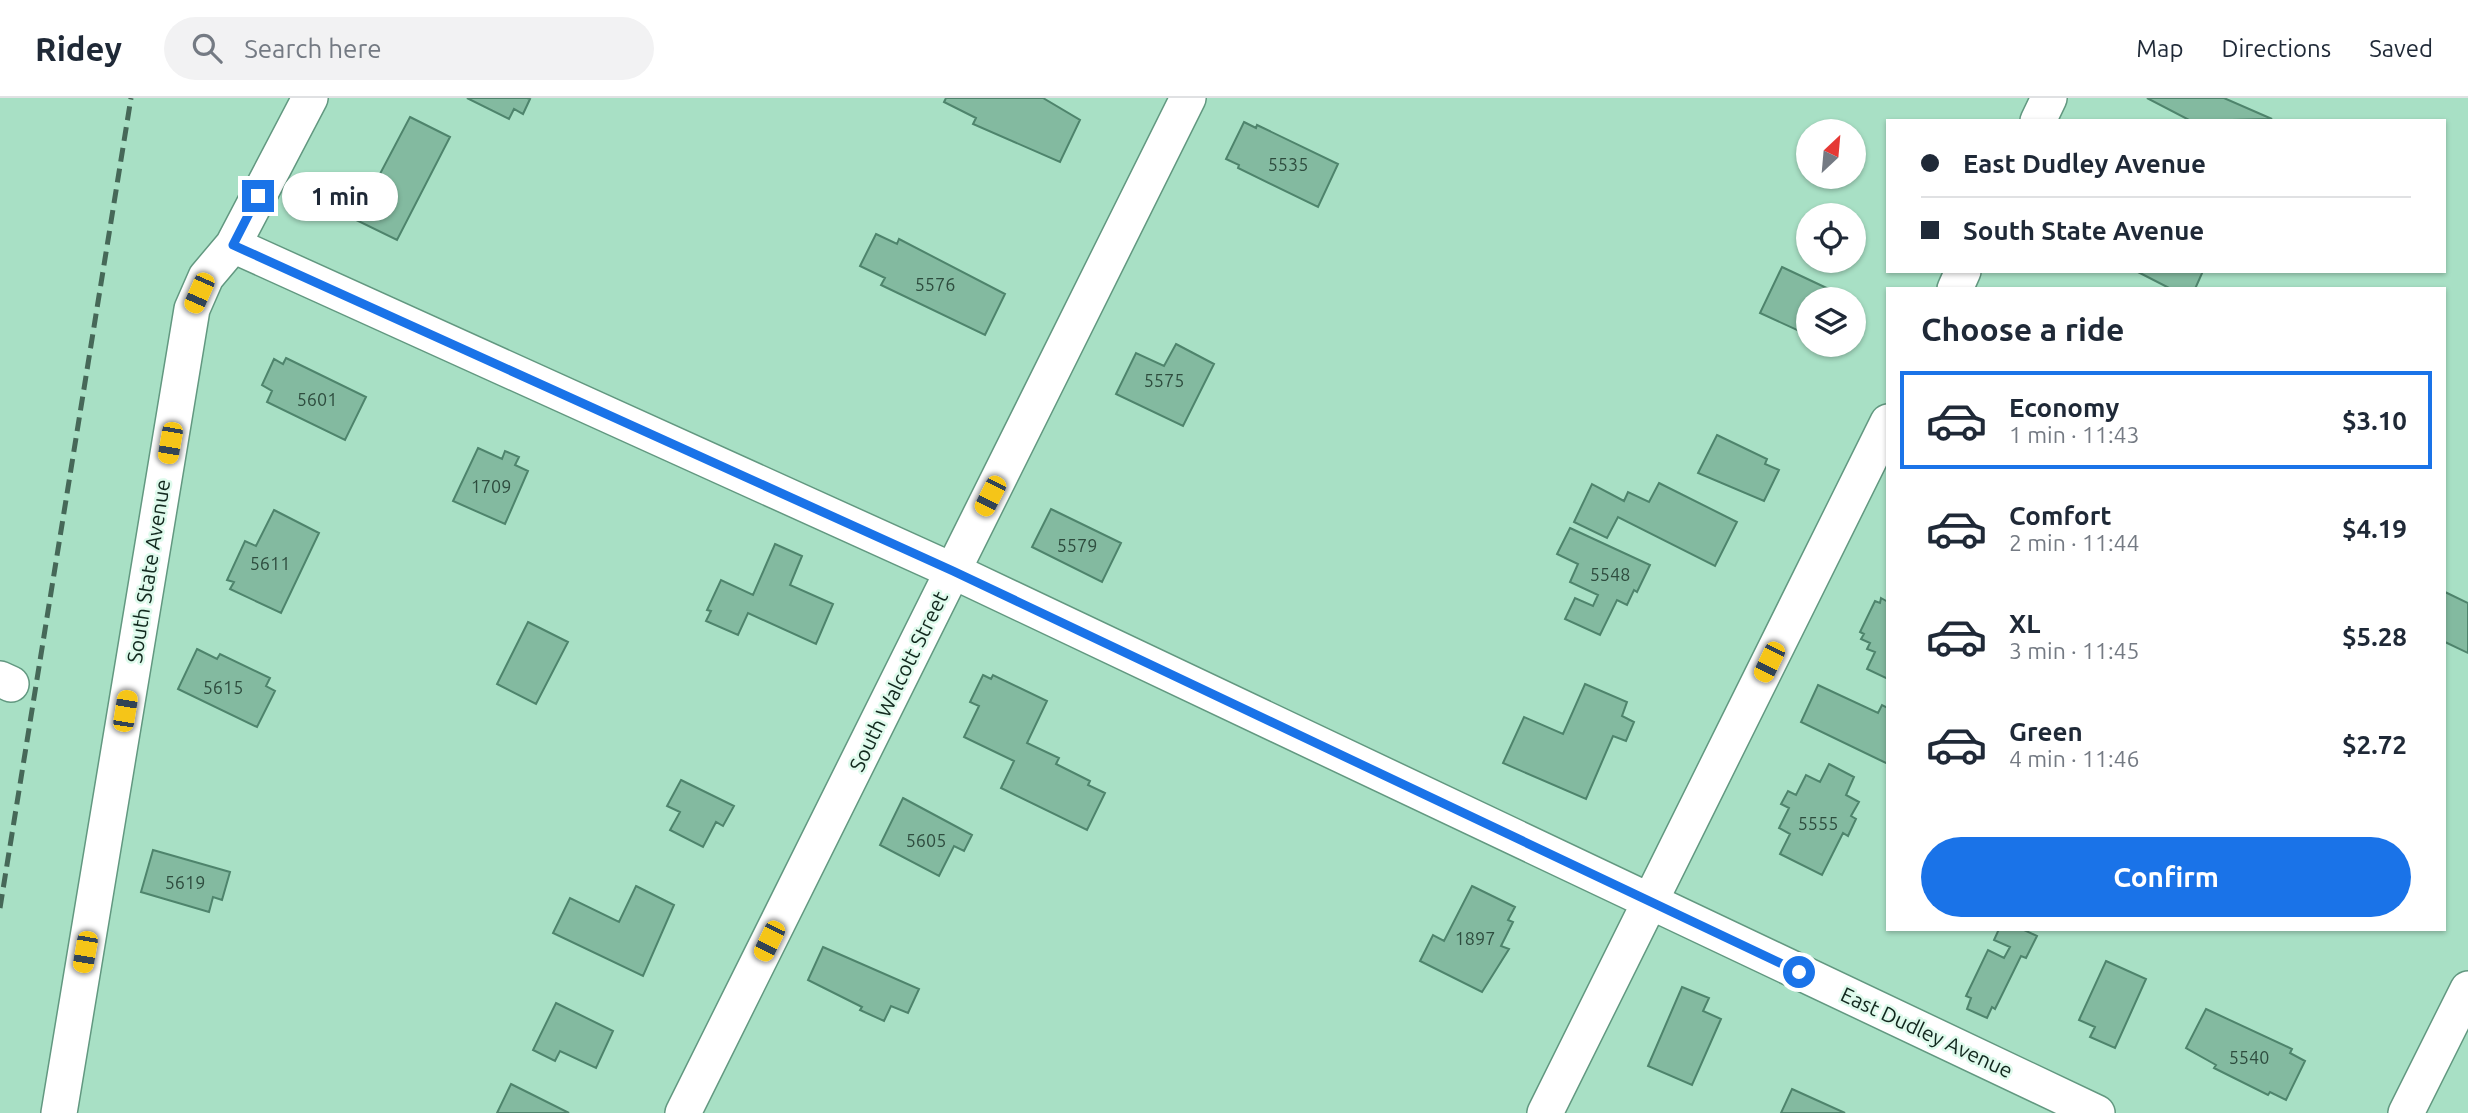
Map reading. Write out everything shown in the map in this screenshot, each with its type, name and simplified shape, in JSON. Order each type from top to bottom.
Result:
[{"type":"street","name":"South State Avenue","points":[[59,1113],[192,309],[206,277],[233,245],[310,98]]},
{"type":"street","name":"South Walcott Street","points":[[683,1113],[1188,98]]},
{"type":"street","points":[[2039,119],[2049,98]]},
{"type":"street","name":"East Dudley Avenue","points":[[233,245],[953,571],[2097,1113]]},
{"type":"street","points":[[1545,1113],[1886,426]]},
{"type":"street","points":[[2406,1113],[2468,989]]},
{"type":"building","points":[[467,98],[530,99],[523,114],[514,109],[509,119]]},
{"type":"building","points":[[946,98],[1043,98],[1080,120],[1060,162],[973,124],[976,118],[944,102]]},
{"type":"building","points":[[2147,98],[2224,98],[2272,119],[2187,119]]},
{"type":"building","points":[[410,117],[450,137],[397,240],[348,216],[363,187],[371,191]]},
{"type":"building","points":[[1244,122],[1256,128],[1257,125],[1338,164],[1318,207],[1238,168],[1239,165],[1226,159]]},
{"type":"building","points":[[876,234],[897,244],[899,239],[1005,294],[985,335],[881,285],[885,278],[860,266]]},
{"type":"building","points":[[1782,267],[1824,287],[1796,287],[1796,330],[1760,313]]},
{"type":"building","points":[[2140,273],[2202,273],[2196,287],[2167,287]]},
{"type":"building","points":[[1176,344],[1214,364],[1183,426],[1116,394],[1136,353],[1164,366]]},
{"type":"building","points":[[286,358],[366,397],[345,440],[267,402],[272,391],[262,385],[274,359],[283,364]]},
{"type":"building","points":[[1717,435],[1767,459],[1765,464],[1779,470],[1764,501],[1698,473]]},
{"type":"building","points":[[478,448],[502,459],[505,451],[519,457],[515,465],[528,471],[505,524],[453,501]]},
{"type":"building","points":[[1659,483],[1737,522],[1715,566],[1618,517],[1607,538],[1574,522],[1592,484],[1624,501],[1628,492],[1649,502]]},
{"type":"building","points":[[1051,509],[1121,543],[1102,582],[1032,547]]},
{"type":"building","points":[[274,510],[319,533],[281,613],[230,589],[234,582],[227,580],[245,541],[256,546]]},
{"type":"building","points":[[1570,528],[1650,565],[1637,592],[1634,590],[1627,605],[1617,600],[1600,635],[1565,619],[1575,598],[1593,606],[1598,595],[1570,582],[1578,564],[1557,554]]},
{"type":"building","points":[[775,544],[802,556],[790,585],[833,604],[816,644],[748,613],[738,635],[706,621],[711,611],[707,610],[721,580],[753,595]]},
{"type":"building","points":[[2446,592],[2468,603],[2468,653],[2446,642]]},
{"type":"building","points":[[1881,598],[1886,601],[1886,678],[1867,669],[1875,652],[1867,649],[1870,643],[1861,639],[1864,634],[1860,632],[1875,601],[1880,603]]},
{"type":"building","points":[[528,622],[568,642],[536,704],[497,684]]},
{"type":"building","points":[[197,649],[217,659],[220,654],[270,678],[266,686],[275,691],[257,727],[178,689]]},
{"type":"building","points":[[983,675],[991,679],[993,675],[1047,701],[1027,743],[1059,758],[1056,764],[1090,781],[1088,785],[1105,793],[1087,830],[1001,788],[1014,761],[964,737],[979,706],[970,702]]},
{"type":"building","points":[[1585,684],[1627,702],[1622,716],[1634,722],[1626,741],[1613,736],[1586,799],[1503,763],[1524,717],[1563,734]]},
{"type":"building","points":[[1818,685],[1878,713],[1882,705],[1886,707],[1886,763],[1801,722]]},
{"type":"building","points":[[1829,764],[1854,777],[1846,795],[1859,802],[1851,816],[1856,819],[1848,836],[1843,833],[1822,875],[1780,854],[1790,834],[1779,828],[1789,808],[1781,804],[1788,791],[1796,795],[1806,775],[1820,782]]},
{"type":"building","points":[[681,780],[734,806],[723,826],[716,822],[703,847],[670,830],[680,812],[667,806]]},
{"type":"building","points":[[903,798],[972,835],[964,851],[954,846],[939,876],[880,845]]},
{"type":"building","points":[[153,850],[230,872],[222,900],[213,897],[209,912],[141,892]]},
{"type":"building","points":[[636,886],[674,905],[643,976],[553,933],[570,898],[619,922]]},
{"type":"building","points":[[1472,886],[1515,907],[1508,920],[1513,922],[1501,946],[1509,949],[1482,992],[1420,961],[1433,935],[1444,941]]},
{"type":"building","points":[[1998,931],[2026,931],[2037,936],[2026,958],[2021,956],[1995,1009],[1992,1007],[1987,1018],[1967,1009],[1971,998],[1966,996],[1988,950],[2004,958],[2010,947],[1994,940]]},
{"type":"building","points":[[823,947],[919,989],[908,1013],[891,1006],[884,1021],[808,980]]},
{"type":"building","points":[[2106,961],[2146,979],[2115,1048],[2090,1037],[2095,1027],[2079,1020]]},
{"type":"building","points":[[1682,987],[1709,998],[1703,1011],[1721,1019],[1692,1085],[1648,1066]]},
{"type":"building","points":[[556,1003],[613,1031],[596,1068],[560,1051],[555,1061],[533,1050]]},
{"type":"building","points":[[2206,1009],[2292,1049],[2290,1053],[2305,1061],[2286,1100],[2270,1092],[2268,1095],[2214,1068],[2216,1065],[2186,1048]]},
{"type":"building","points":[[511,1084],[569,1113],[497,1113]]},
{"type":"building","points":[[1792,1089],[1845,1113],[1781,1113]]},
{"type":"railway","points":[[0,908],[131,98]]},
{"type":"route","points":[[258,196],[233,245],[953,571],[1799,972]]}]
